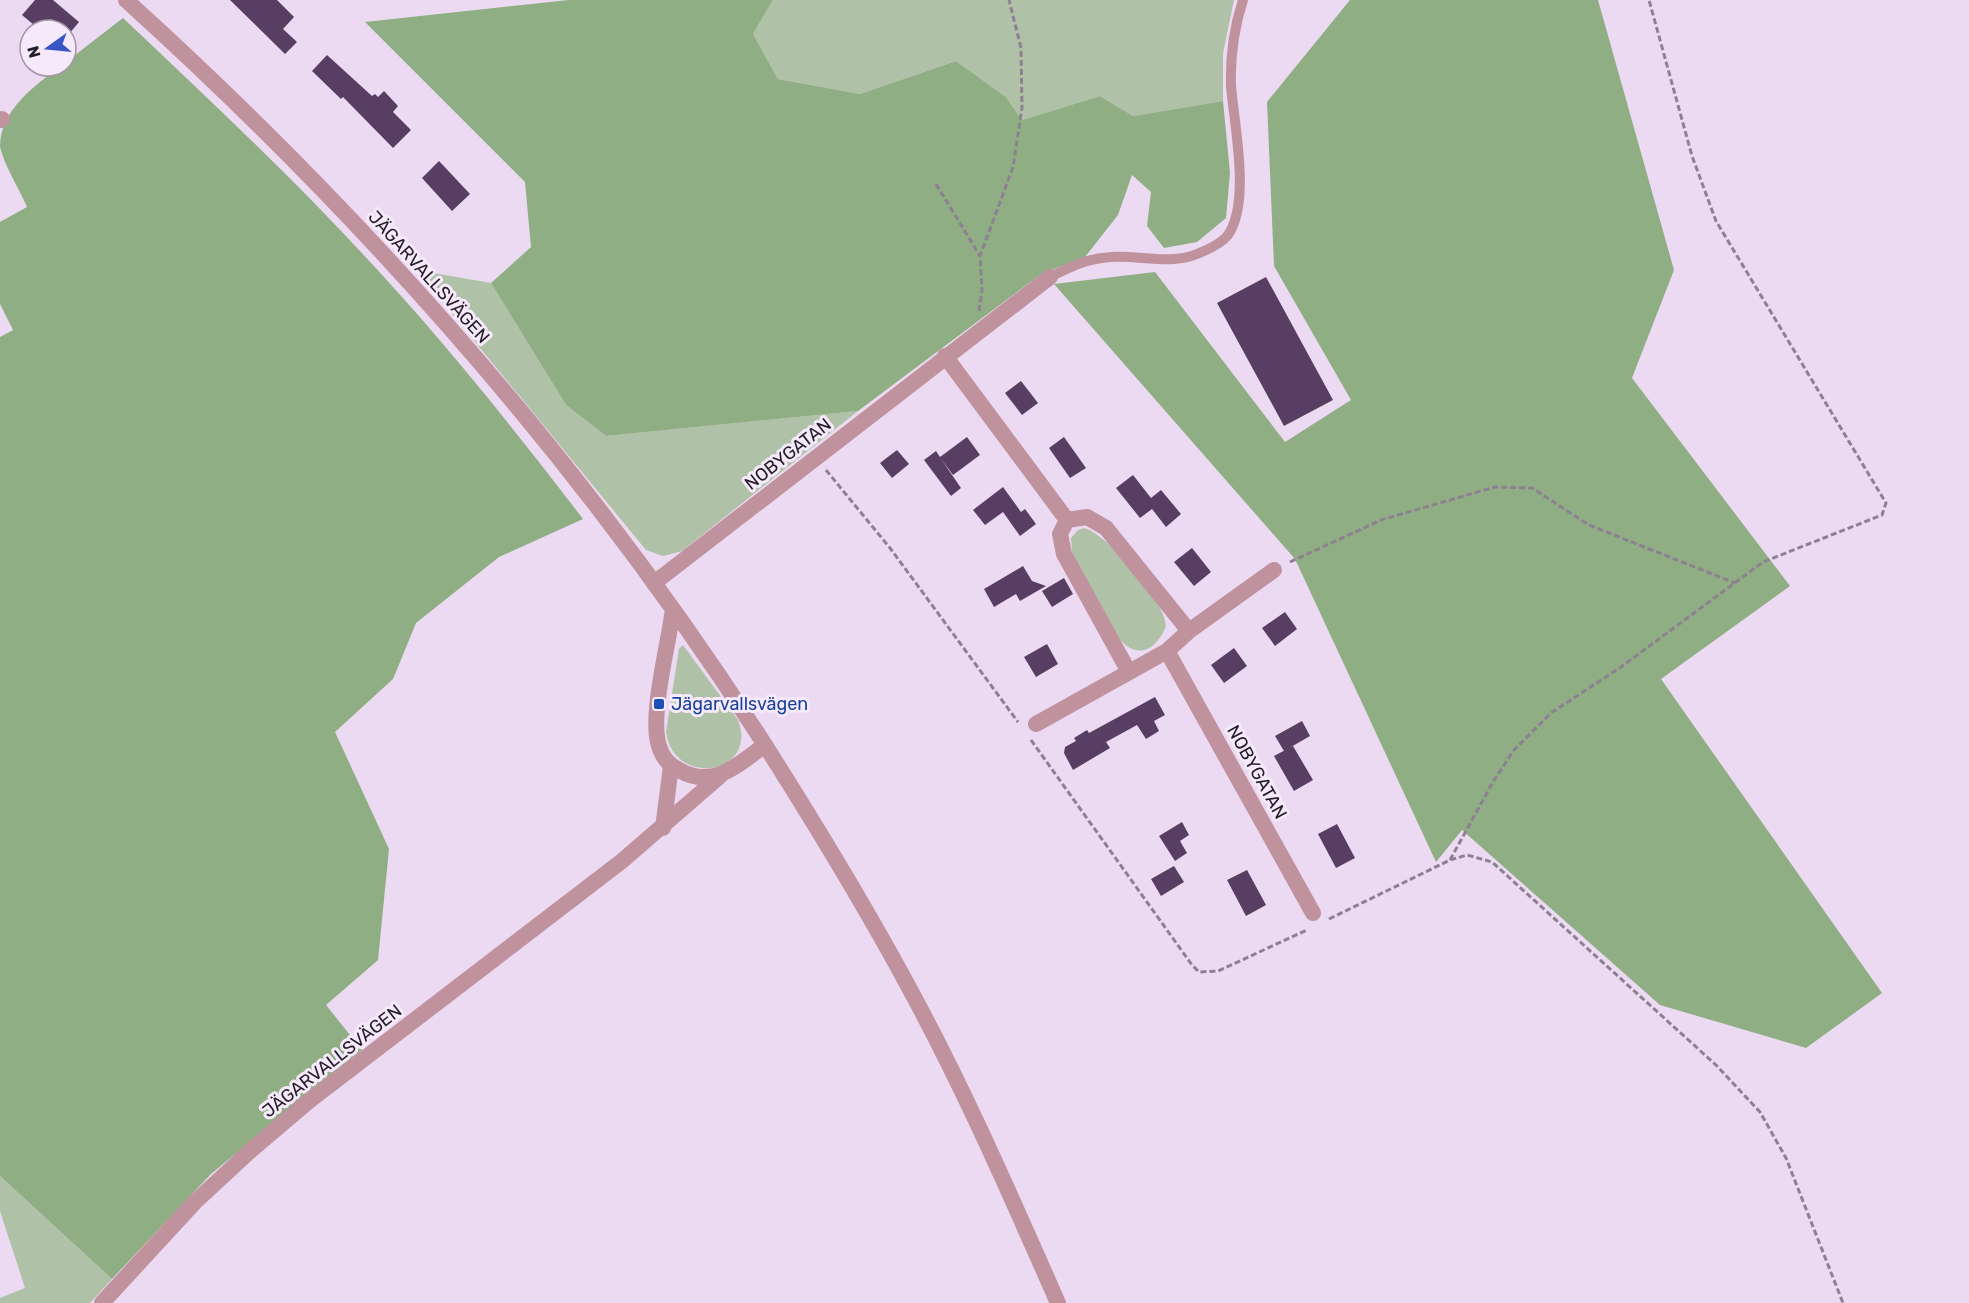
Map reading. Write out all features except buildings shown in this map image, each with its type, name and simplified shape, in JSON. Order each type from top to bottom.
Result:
[{"type":"street","name":"JÄGARVALLSVÄGEN","points":[[102,1303],[194,1203],[309,1101],[663,828],[720,776],[765,745],[654,583],[566,466],[489,372],[257,123],[126,0]]},
{"type":"street","name":"NOBYGATAN","points":[[654,583],[1050,277]]},
{"type":"street","points":[[945,356],[1067,520]]},
{"type":"street","points":[[1067,520],[1088,516],[1106,528],[1189,631]]},
{"type":"street","points":[[1067,520],[1060,534],[1064,554],[1129,672]]},
{"type":"street","points":[[1036,724],[1167,651],[1189,631],[1274,570]]},
{"type":"street","points":[[673,609],[656,724],[658,746],[671,766],[694,777],[705,779],[720,776]]},
{"type":"street","name":"NOBYGATAN","points":[[1167,651],[1314,922]]},
{"type":"street","points":[[765,745],[842,868],[913,995],[977,1122],[1058,1303]]},
{"type":"street","points":[[663,828],[671,766]]},
{"type":"lane","points":[[1050,277],[1088,260],[1112,257],[1180,259],[1213,247],[1228,235],[1240,197],[1231,83],[1232,44],[1243,0]]},
{"type":"path","points":[[977,333],[982,291],[980,256],[1012,166],[1022,108],[1021,48],[1009,0]]},
{"type":"path","points":[[1450,860],[1493,782],[1514,750],[1551,713],[1621,667],[1762,562],[1882,515],[1886,503],[1716,221],[1692,156],[1649,0]]},
{"type":"path","points":[[936,184],[980,256]]},
{"type":"path","points":[[815,457],[897,557],[1199,972],[1218,971],[1314,922],[1450,860],[1467,855],[1492,862],[1739,1088],[1776,1137],[1843,1303]]},
{"type":"path","points":[[1274,570],[1381,520],[1495,487],[1532,488],[1589,525],[1735,583]]},
{"type":"green space","points":[[569,0],[773,0],[753,34],[778,79],[860,94],[956,61],[1006,97],[1022,120],[1100,96],[1133,116],[1223,101],[1230,173],[1226,218],[1197,242],[1164,248],[1147,226],[1151,192],[1132,175],[1118,215],[1085,257],[1041,274],[858,411],[606,436],[566,405],[491,283],[531,247],[525,182],[365,22]]},
{"type":"green space","points":[[773,0],[1234,0],[1223,53],[1223,101],[1133,116],[1100,96],[1022,120],[1006,97],[956,61],[860,94],[778,79],[753,34]]},
{"type":"green space","points":[[1350,0],[1598,0],[1674,270],[1632,378],[1790,586],[1661,679],[1882,993],[1806,1048],[1660,1005],[1462,830],[1436,862],[1295,559],[1054,284],[1155,272],[1285,442],[1351,400],[1274,266],[1267,102]]},
{"type":"green space","points":[[123,18],[272,161],[389,282],[474,382],[583,519],[499,557],[416,623],[393,679],[335,732],[389,849],[378,960],[326,1005],[362,1050],[211,1174],[112,1279],[0,1176],[0,337],[13,330],[0,304],[0,222],[27,207],[0,147],[6,121],[21,99],[41,81],[45,78],[78,78],[78,53]]},
{"type":"green space","points":[[416,270],[491,283],[566,405],[606,436],[858,411],[682,551],[663,556],[646,550]]},
{"type":"green space","points":[[1084,528],[1107,542],[1120,555],[1157,601],[1166,626],[1156,643],[1146,650],[1134,650],[1121,640],[1072,553],[1071,538],[1078,530]]},
{"type":"green space","points":[[683,645],[738,720],[741,738],[737,753],[727,763],[713,768],[698,767],[684,762],[672,750],[666,732],[679,649]]},
{"type":"green space","points":[[0,1176],[112,1279],[90,1303],[0,1303],[0,1298],[25,1288],[0,1211]]},
{"type":"place","name":"Jägarvallsvägen","points":[[659,704]]}]
